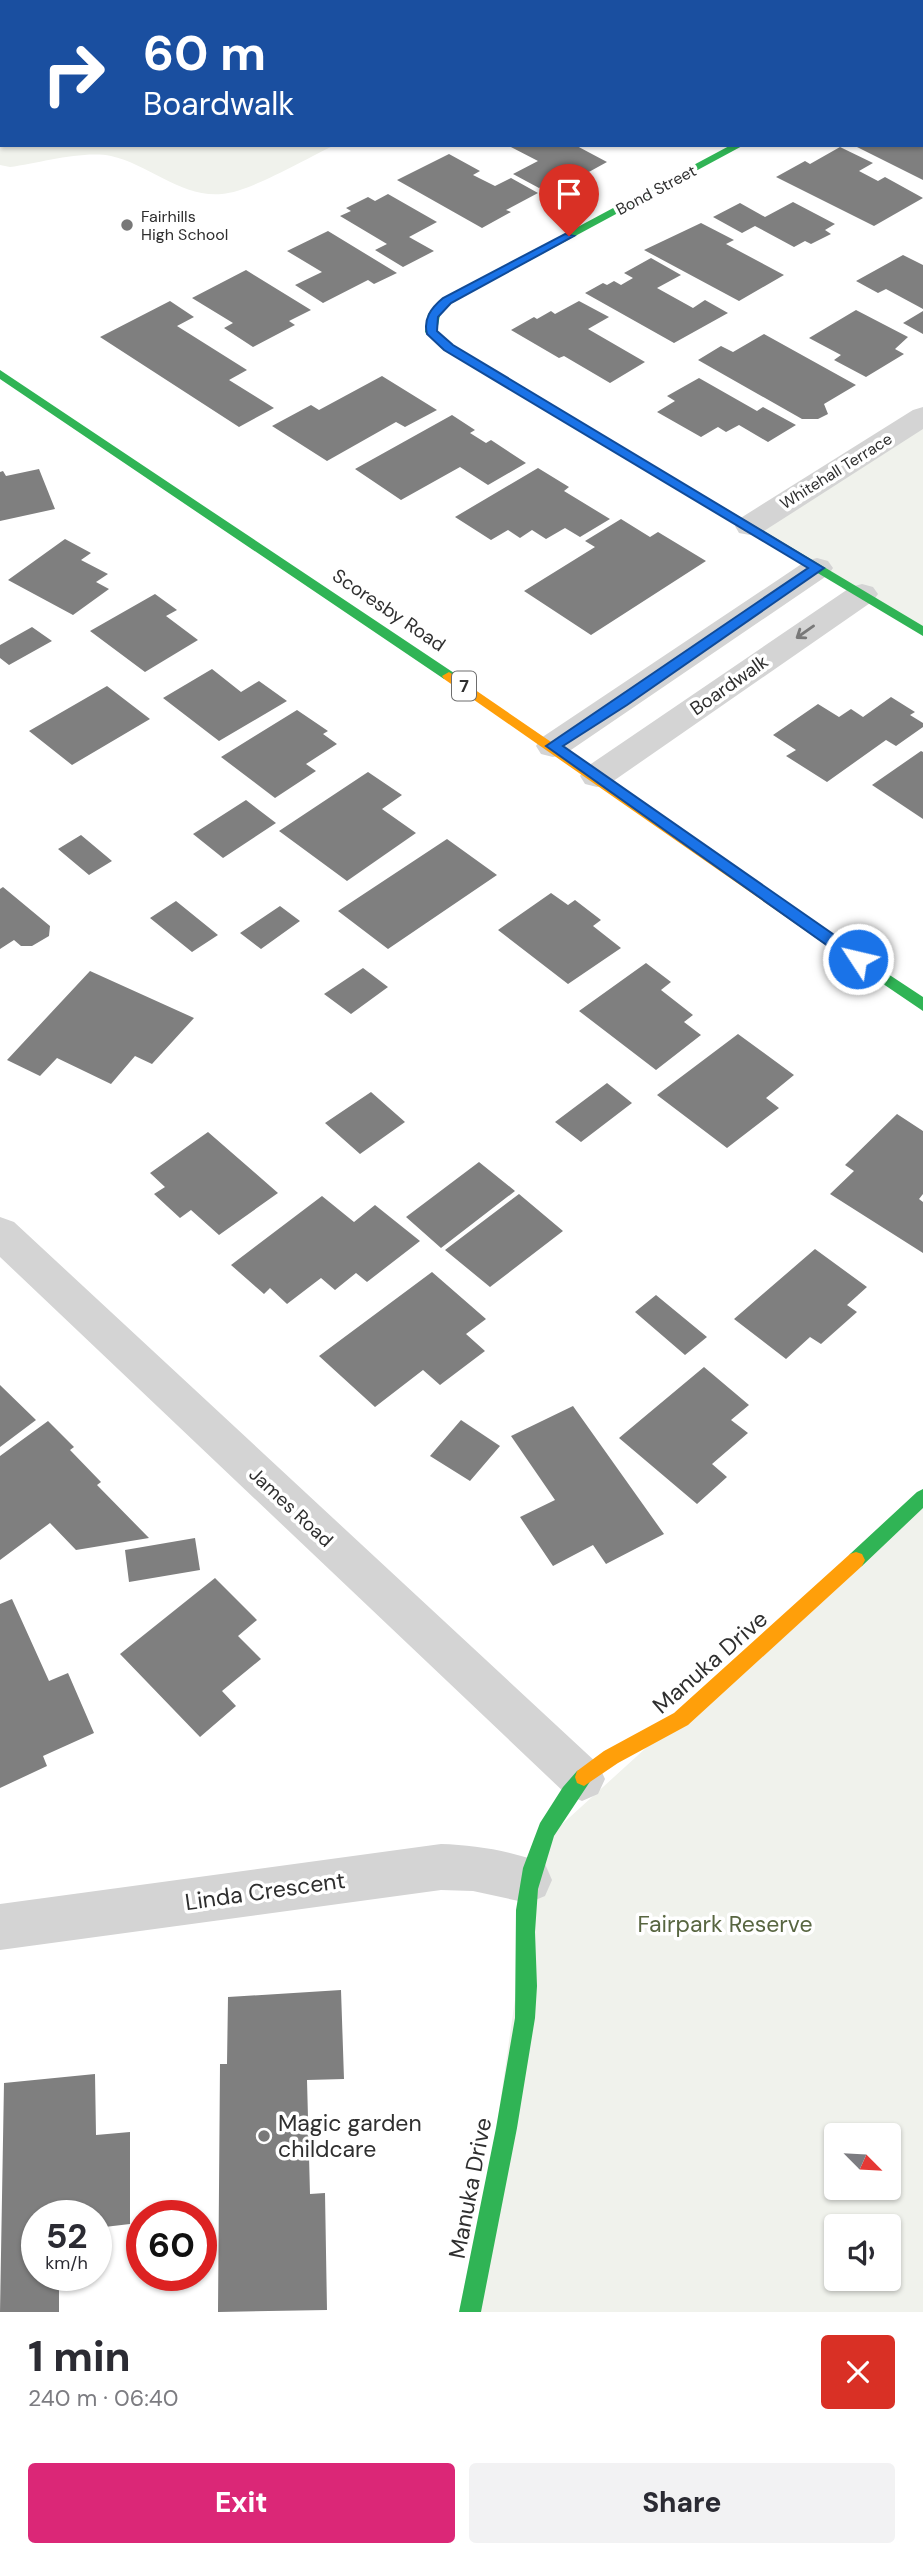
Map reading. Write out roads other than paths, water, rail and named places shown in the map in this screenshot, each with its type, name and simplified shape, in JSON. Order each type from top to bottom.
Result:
[{"type":"street","name":"Bond Street","points":[[735,147],[447,301],[438,308],[431,332],[449,348],[923,632]]},
{"type":"street","name":"Scoresby Road","points":[[1,376],[553,746],[923,1004]]},
{"type":"street","name":"Whitehall Terrace","points":[[750,526],[923,415]]},
{"type":"street","points":[[553,746],[817,568]]},
{"type":"street","name":"Boardwalk","points":[[597,776],[862,594]]},
{"type":"street","name":"James Road","points":[[0,1233],[582,1779]]},
{"type":"street","name":"Manuka Drive","points":[[470,2312],[525,2019],[528,1970],[525,1917],[528,1880],[537,1847],[547,1825],[563,1799],[582,1779],[620,1751],[664,1733],[681,1720],[923,1497]]},
{"type":"street","name":"Linda Crescent","points":[[0,1927],[441,1867],[473,1868],[528,1880]]},
{"type":"place","name":"Fairhills High School","points":[[127,225]]},
{"type":"place","name":"Magic garden childcare","points":[[264,2136]]},
{"type":"park label","name":"Fairpark Reserve","points":[[725,1924]]}]
